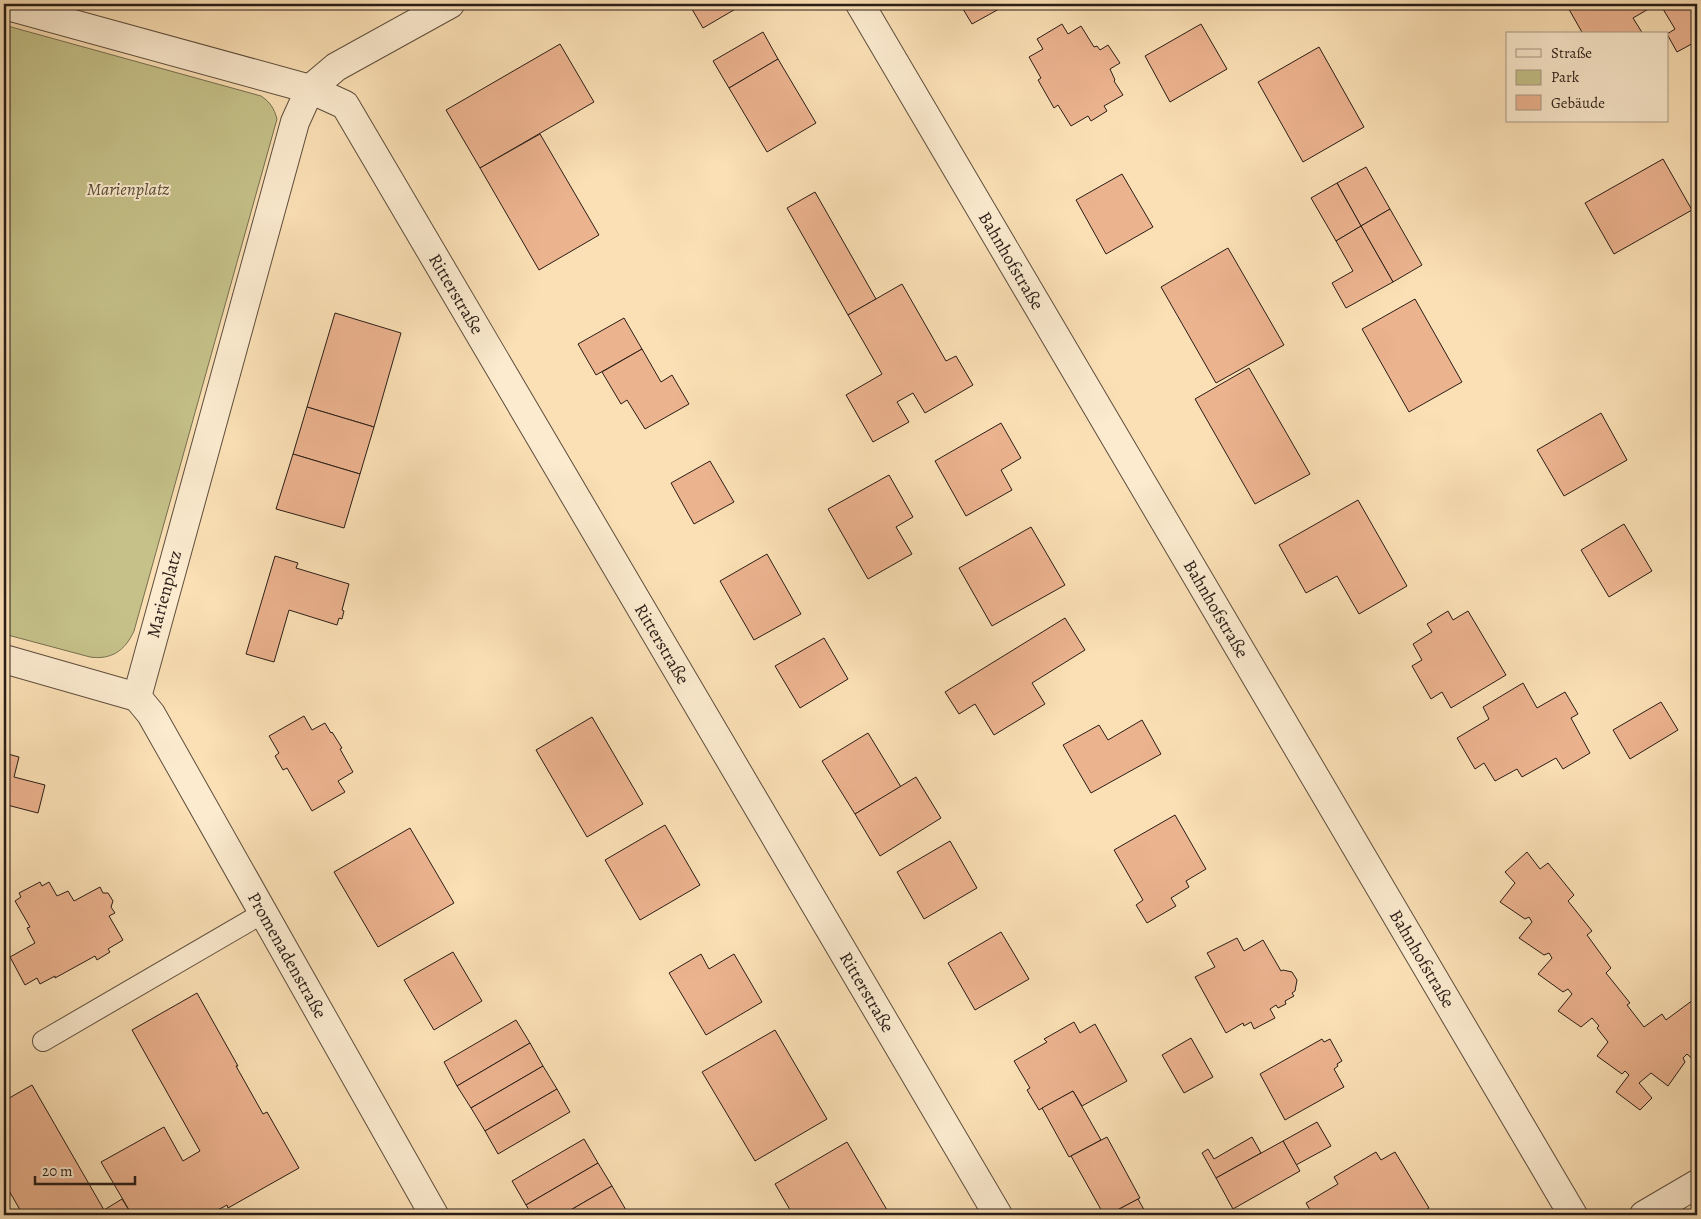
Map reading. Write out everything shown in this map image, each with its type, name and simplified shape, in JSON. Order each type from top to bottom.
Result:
[{"type":"street","points":[[4,5],[310,89],[336,67],[450,4]]},
{"type":"street","name":"Bahnhofstraße","points":[[860,4],[1573,1215]]},
{"type":"street","name":"Marienplatz","points":[[137,697],[295,122],[310,89]]},
{"type":"street","name":"Ritterstraße","points":[[310,89],[345,105],[998,1215]]},
{"type":"street","points":[[4,659],[137,697]]},
{"type":"street","name":"Promenadenstraße","points":[[137,697],[151,714],[434,1215]]},
{"type":"street","points":[[1644,1215],[1697,1184]]},
{"type":"lane","points":[[43,1042],[263,913]]},
{"type":"green space","name":"Marienplatz","points":[[4,25],[261,96],[271,106],[277,119],[134,631],[122,649],[111,655],[98,658],[4,634]]},
{"type":"building","points":[[689,4],[744,4],[703,28]]},
{"type":"building","points":[[960,4],[1008,4],[972,24]]},
{"type":"building","points":[[1566,4],[1657,4],[1633,18],[1642,32],[1582,32]]},
{"type":"building","points":[[1660,4],[1697,4],[1697,41],[1677,52],[1668,36],[1668,33],[1675,29]]},
{"type":"building","points":[[1062,24],[1068,34],[1081,26],[1094,47],[1097,46],[1100,50],[1108,45],[1120,63],[1110,69],[1114,81],[1123,95],[1104,106],[1107,111],[1091,121],[1088,116],[1071,126],[1058,105],[1054,108],[1038,80],[1041,78],[1029,57],[1043,49],[1037,39]]},
{"type":"building","points":[[1201,24],[1227,69],[1170,102],[1145,56]]},
{"type":"building","points":[[763,32],[778,59],[729,88],[713,61]]},
{"type":"building","points":[[560,44],[594,102],[480,168],[446,110]]},
{"type":"building","points":[[1319,47],[1364,127],[1303,162],[1258,82]]},
{"type":"building","points":[[778,59],[816,123],[767,152],[729,88]]},
{"type":"building","points":[[540,134],[599,235],[539,270],[480,168]]},
{"type":"building","points":[[1663,159],[1692,210],[1614,254],[1585,203]]},
{"type":"building","points":[[1366,167],[1390,209],[1361,226],[1337,183]]},
{"type":"building","points":[[1122,174],[1153,227],[1106,254],[1076,200]]},
{"type":"building","points":[[1337,183],[1361,226],[1336,241],[1311,198]]},
{"type":"building","points":[[815,192],[876,299],[848,315],[787,208]]},
{"type":"building","points":[[1390,209],[1422,265],[1393,282],[1361,226]]},
{"type":"building","points":[[1361,226],[1393,282],[1346,308],[1332,283],[1353,271],[1336,241]]},
{"type":"building","points":[[1228,248],[1284,345],[1216,383],[1161,287]]},
{"type":"building","points":[[902,284],[946,361],[956,356],[973,385],[925,413],[913,393],[897,402],[909,422],[873,442],[846,395],[882,374],[848,315]]},
{"type":"building","points":[[1415,299],[1462,382],[1409,412],[1362,329]]},
{"type":"building","points":[[335,313],[401,333],[374,427],[307,407]]},
{"type":"building","points":[[624,318],[642,349],[596,375],[578,344]]},
{"type":"building","points":[[642,349],[661,382],[672,375],[689,404],[645,429],[627,400],[621,404],[602,372]]},
{"type":"building","points":[[1249,368],[1310,474],[1255,504],[1195,399]]},
{"type":"building","points":[[307,407],[374,427],[360,474],[293,454]]},
{"type":"building","points":[[1601,413],[1627,460],[1564,496],[1537,450]]},
{"type":"building","points":[[1001,423],[1021,458],[1001,470],[1012,490],[966,516],[935,461]]},
{"type":"building","points":[[293,454],[360,474],[344,528],[276,509]]},
{"type":"building","points":[[710,461],[734,502],[694,524],[671,483]]},
{"type":"building","points":[[889,475],[913,517],[896,527],[912,554],[868,579],[828,509]]},
{"type":"building","points":[[1358,500],[1407,586],[1359,614],[1337,576],[1306,593],[1279,545]]},
{"type":"building","points":[[1624,524],[1652,571],[1609,597],[1581,550]]},
{"type":"building","points":[[1031,527],[1065,585],[992,626],[959,568]]},
{"type":"building","points":[[767,554],[801,614],[754,640],[720,581]]},
{"type":"building","points":[[275,556],[298,563],[296,568],[349,584],[342,610],[344,611],[342,619],[339,618],[337,625],[289,610],[274,662],[246,654]]},
{"type":"building","points":[[1448,611],[1453,620],[1468,611],[1506,675],[1451,708],[1442,692],[1431,699],[1412,666],[1422,660],[1413,644],[1432,632],[1427,624]]},
{"type":"building","points":[[1065,618],[1085,650],[1032,683],[1045,704],[994,735],[975,704],[959,714],[945,692]]},
{"type":"building","points":[[824,638],[848,679],[800,708],[775,666]]},
{"type":"building","points":[[1523,683],[1537,708],[1565,692],[1578,714],[1571,718],[1590,753],[1563,769],[1556,758],[1522,777],[1517,769],[1495,781],[1484,763],[1475,769],[1457,738],[1489,719],[1483,707]]},
{"type":"building","points":[[1661,702],[1678,730],[1630,759],[1613,730]]},
{"type":"building","points":[[304,716],[312,730],[325,723],[342,748],[340,749],[353,772],[338,781],[345,792],[312,811],[287,768],[283,770],[275,756],[279,753],[269,736]]},
{"type":"building","points":[[592,717],[643,804],[587,837],[536,750]]},
{"type":"building","points":[[1142,720],[1161,754],[1091,793],[1063,745],[1099,725],[1108,740]]},
{"type":"building","points":[[868,733],[901,787],[855,814],[822,761]]},
{"type":"building","points":[[4,753],[19,757],[14,777],[45,785],[38,813],[7,805],[4,819]]},
{"type":"building","points":[[916,777],[941,818],[880,856],[855,814]]},
{"type":"building","points":[[1175,815],[1206,869],[1186,881],[1189,887],[1171,898],[1176,906],[1147,923],[1136,905],[1143,900],[1114,850]]},
{"type":"building","points":[[665,825],[700,885],[640,920],[605,860]]},
{"type":"building","points":[[410,828],[454,903],[378,947],[334,872]]},
{"type":"building","points":[[950,841],[977,888],[924,919],[897,872]]},
{"type":"building","points":[[1527,852],[1540,869],[1548,863],[1574,895],[1568,901],[1592,931],[1587,935],[1611,968],[1606,973],[1630,1003],[1627,1005],[1644,1027],[1662,1014],[1666,1020],[1697,997],[1697,1063],[1687,1054],[1683,1058],[1685,1062],[1668,1086],[1651,1073],[1639,1083],[1652,1098],[1640,1110],[1616,1092],[1629,1075],[1625,1071],[1622,1074],[1597,1056],[1608,1042],[1597,1028],[1599,1026],[1592,1018],[1581,1027],[1558,1011],[1572,994],[1568,989],[1563,992],[1538,974],[1552,958],[1549,953],[1544,955],[1519,938],[1532,922],[1529,917],[1525,919],[1500,902],[1515,883],[1505,872]]},
{"type":"building","points":[[40,882],[42,886],[49,882],[57,896],[68,891],[74,901],[100,887],[103,893],[108,893],[113,901],[111,907],[115,913],[109,916],[123,940],[108,949],[110,952],[97,960],[95,956],[55,978],[55,976],[40,984],[37,978],[25,985],[10,957],[35,943],[27,928],[30,927],[15,901],[21,897],[19,893]]},
{"type":"building","points":[[1001,932],[1029,979],[975,1010],[948,963]]},
{"type":"building","points":[[1237,938],[1244,951],[1263,940],[1281,971],[1292,972],[1297,980],[1295,991],[1292,993],[1294,996],[1285,1001],[1286,1004],[1278,1008],[1276,1005],[1270,1009],[1275,1018],[1254,1029],[1251,1022],[1244,1026],[1243,1023],[1226,1033],[1195,977],[1215,967],[1207,953]]},
{"type":"building","points":[[453,952],[482,1001],[434,1030],[404,980]]},
{"type":"building","points":[[701,954],[709,969],[734,954],[762,1002],[706,1035],[669,973]]},
{"type":"building","points":[[197,993],[263,1114],[267,1112],[299,1168],[228,1208],[227,1205],[214,1212],[216,1215],[132,1215],[101,1162],[164,1127],[183,1161],[200,1151],[132,1030]]},
{"type":"building","points":[[516,1020],[530,1043],[457,1086],[444,1062]]},
{"type":"building","points":[[1074,1022],[1080,1033],[1095,1024],[1127,1081],[1082,1106],[1073,1091],[1039,1110],[1027,1090],[1030,1088],[1014,1061],[1047,1042],[1044,1039]]},
{"type":"building","points":[[775,1030],[827,1119],[755,1161],[702,1072]]},
{"type":"building","points":[[1191,1038],[1213,1077],[1184,1093],[1162,1055]]},
{"type":"building","points":[[1322,1039],[1324,1042],[1330,1039],[1342,1061],[1334,1069],[1344,1087],[1285,1120],[1260,1074]]},
{"type":"building","points":[[530,1043],[543,1066],[471,1108],[457,1086]]},
{"type":"building","points":[[543,1066],[557,1089],[485,1131],[471,1108]]},
{"type":"building","points":[[32,1085],[104,1210],[122,1199],[132,1215],[23,1215],[4,1182],[4,1101]]},
{"type":"building","points":[[557,1089],[570,1112],[498,1154],[485,1131]]},
{"type":"building","points":[[1073,1091],[1101,1140],[1069,1157],[1042,1108]]},
{"type":"building","points":[[1317,1122],[1331,1146],[1296,1165],[1283,1141]]},
{"type":"building","points":[[1107,1137],[1140,1198],[1108,1215],[1104,1215],[1071,1156]]},
{"type":"building","points":[[1252,1137],[1261,1153],[1216,1178],[1202,1153],[1208,1149],[1214,1159]]},
{"type":"building","points":[[584,1139],[598,1163],[526,1205],[512,1181]]},
{"type":"building","points":[[1283,1141],[1300,1171],[1233,1209],[1216,1178]]},
{"type":"building","points":[[847,1142],[890,1215],[793,1215],[775,1184]]},
{"type":"building","points":[[1376,1152],[1381,1160],[1395,1152],[1429,1208],[1426,1210],[1430,1215],[1313,1215],[1306,1203],[1338,1184],[1334,1177]]},
{"type":"building","points":[[598,1163],[612,1186],[562,1215],[532,1215],[526,1205]]},
{"type":"building","points":[[612,1186],[626,1210],[616,1215],[562,1215]]},
{"type":"building","points":[[1138,1199],[1147,1215],[1108,1215]]}]
